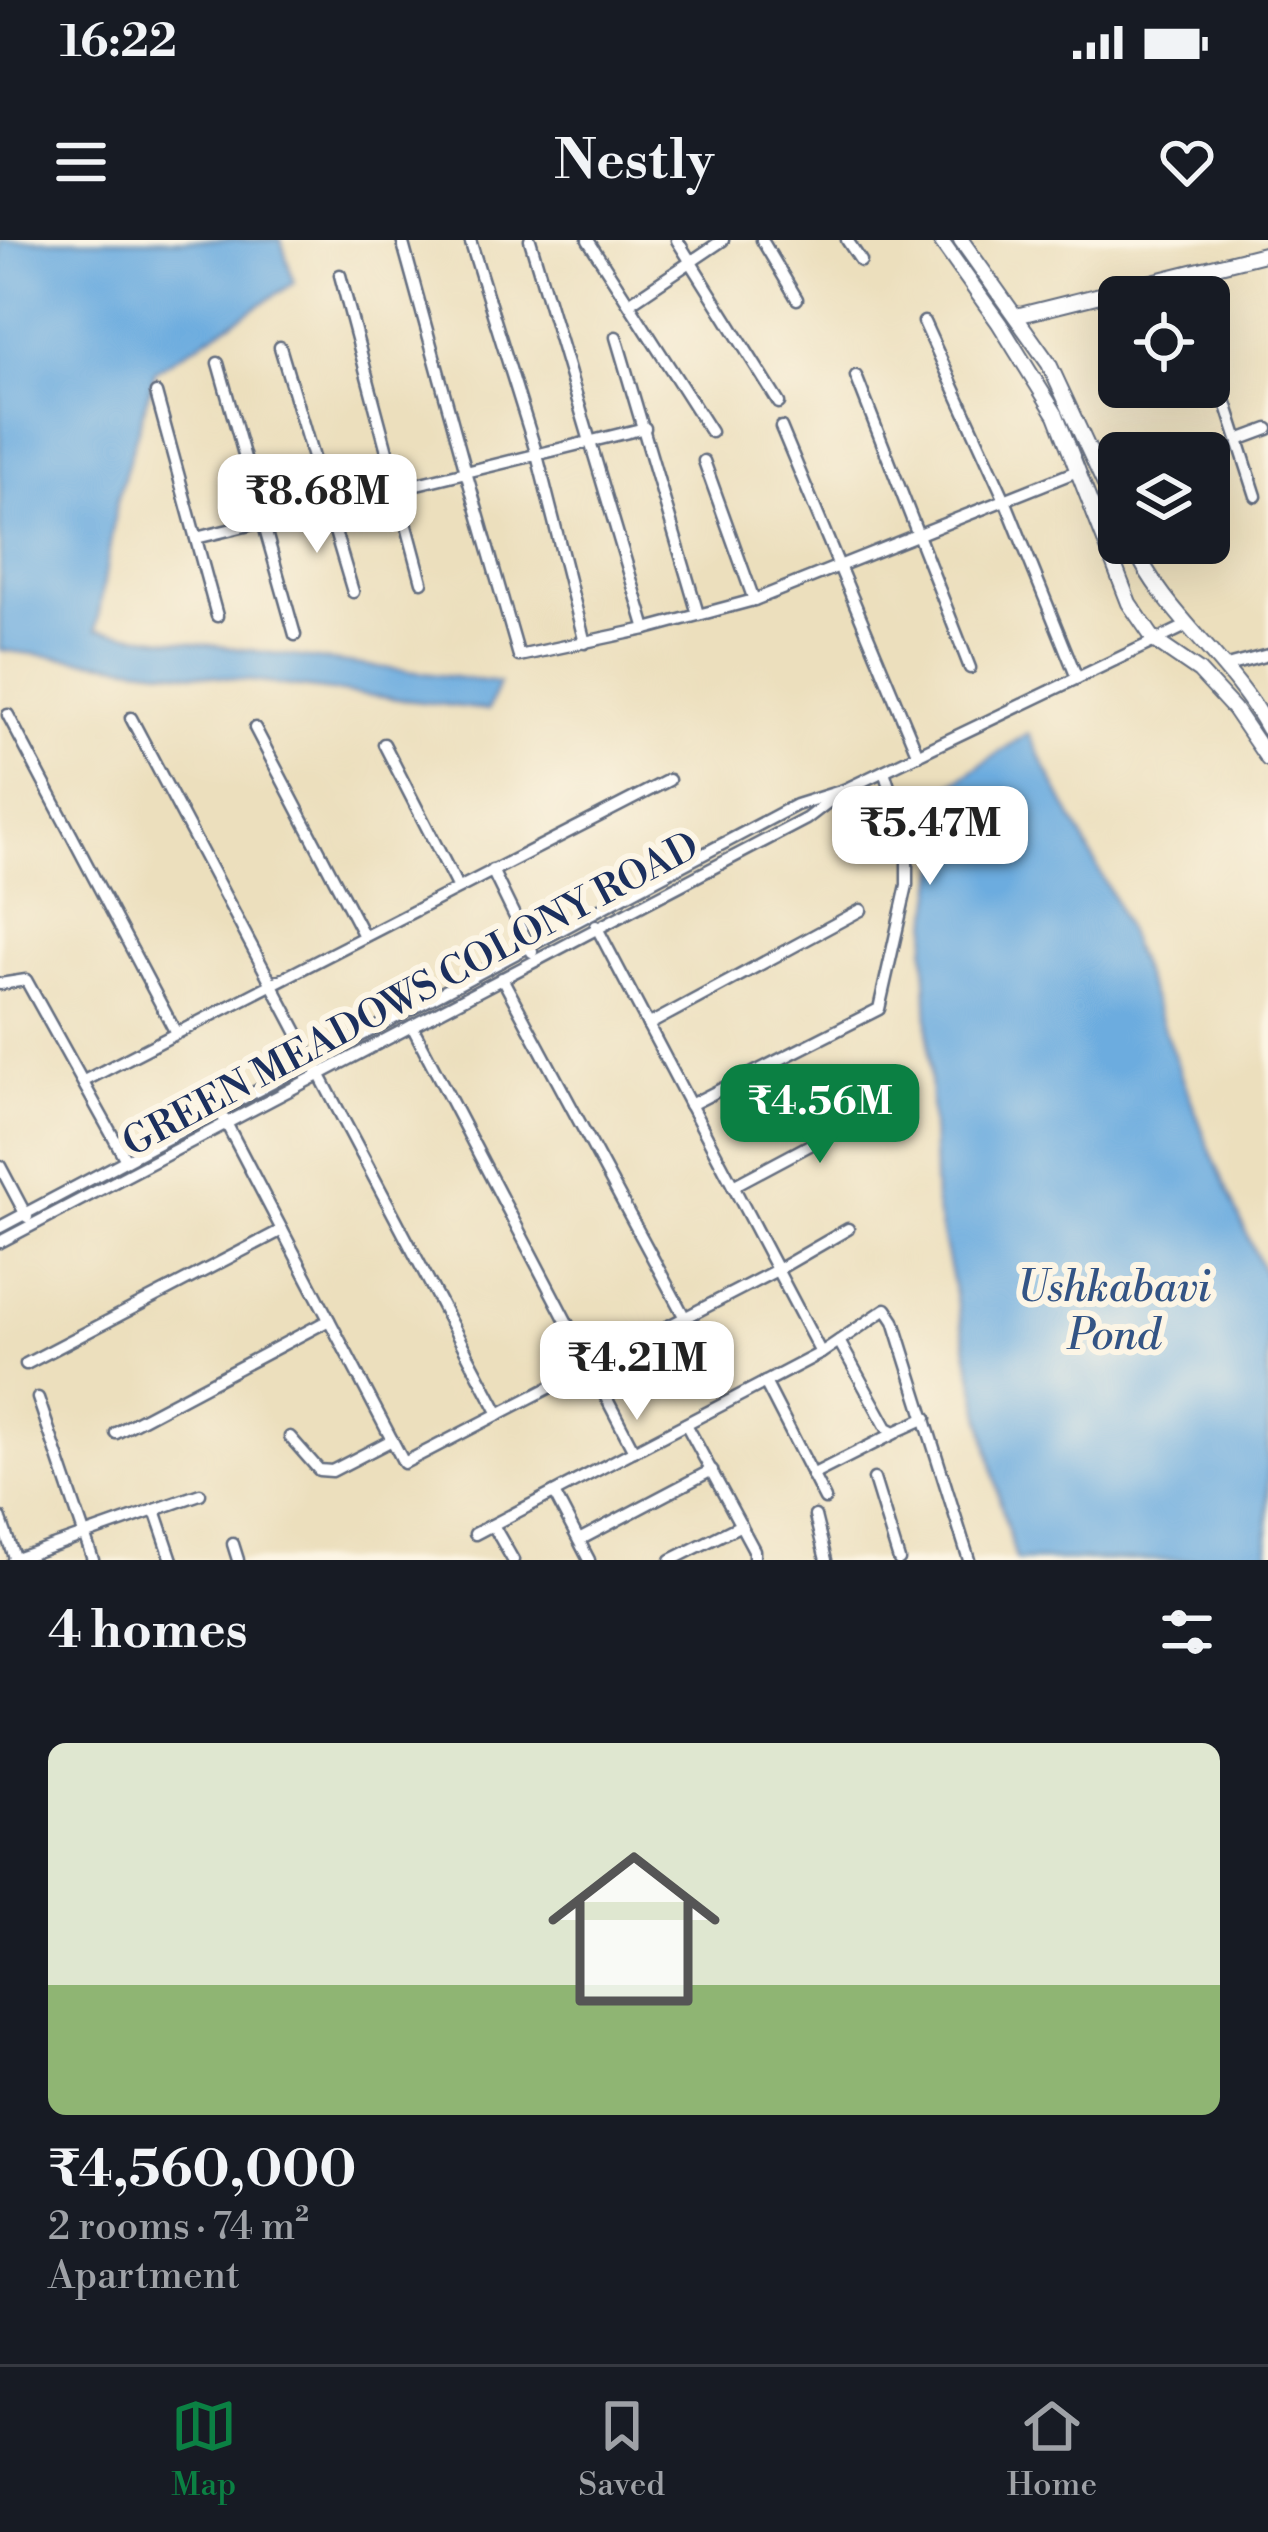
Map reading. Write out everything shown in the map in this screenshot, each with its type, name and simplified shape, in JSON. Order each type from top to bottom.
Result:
[{"type":"main road","points":[[940,240],[1051,406],[1120,583],[1155,640],[1199,671],[1234,709],[1268,759]]},
{"type":"main road","points":[[961,240],[1049,364],[1098,470]]},
{"type":"main road","points":[[1016,316],[1268,254]]},
{"type":"main road","points":[[1141,564],[1186,626],[1248,691],[1268,728]]},
{"type":"main road","points":[[1120,583],[1144,570]]},
{"type":"street","points":[[402,240],[519,656],[754,600],[1077,471]]},
{"type":"street","points":[[470,240],[537,455],[585,643]]},
{"type":"street","points":[[530,240],[646,629]]},
{"type":"street","points":[[588,240],[711,432]]},
{"type":"street","points":[[677,240],[779,403]]},
{"type":"street","points":[[631,302],[723,240]]},
{"type":"street","points":[[762,240],[797,299]]},
{"type":"street","points":[[847,240],[861,261]]},
{"type":"street","points":[[340,275],[422,582]]},
{"type":"street","points":[[924,322],[1005,500],[1077,678]]},
{"type":"street","points":[[616,337],[698,614]]},
{"type":"street","points":[[280,347],[352,592]]},
{"type":"street","points":[[218,363],[295,635]]},
{"type":"street","points":[[856,376],[970,668]]},
{"type":"street","points":[[156,393],[217,616]]},
{"type":"street","points":[[1229,408],[1256,496]]},
{"type":"street","points":[[781,427],[918,755]]},
{"type":"street","points":[[196,538],[645,428]]},
{"type":"street","points":[[1241,440],[1268,429]]},
{"type":"street","points":[[704,461],[754,600]]},
{"type":"street","name":"GREEN MEADOWS COLONY ROAD","points":[[0,1242],[127,1160],[796,805],[844,790],[1186,626]]},
{"type":"street","points":[[1223,667],[1268,655]]},
{"type":"street","points":[[8,715],[176,1033]]},
{"type":"street","points":[[131,718],[499,1414]]},
{"type":"street","points":[[255,728],[364,936]]},
{"type":"street","points":[[384,744],[458,888]]},
{"type":"street","points":[[690,1105],[879,1009],[907,885],[907,843],[884,771]]},
{"type":"street","points":[[84,1081],[668,780]]},
{"type":"street","name":"GREEN MEADOWS COLONY ROAD","points":[[0,1227],[28,1220],[226,1123],[806,819],[844,790]]},
{"type":"street","points":[[493,870],[536,961]]},
{"type":"street","points":[[648,1024],[861,910]]},
{"type":"street","points":[[590,914],[821,1353]]},
{"type":"street","points":[[502,978],[685,1318]]},
{"type":"street","points":[[0,984],[26,980],[127,1160]]},
{"type":"street","points":[[412,1026],[634,1451]]},
{"type":"street","points":[[733,1186],[886,1105]]},
{"type":"street","points":[[219,1111],[404,1463],[848,1229]]},
{"type":"street","points":[[0,1166],[28,1220]]},
{"type":"street","points":[[26,1364],[282,1230]]},
{"type":"street","points":[[476,1534],[821,1353],[886,1309],[894,1321],[969,1560]]},
{"type":"street","points":[[116,1433],[329,1320]]},
{"type":"street","points":[[839,1341],[887,1428],[895,1432]]},
{"type":"street","points":[[765,1382],[825,1499]]},
{"type":"street","points":[[38,1398],[93,1560]]},
{"type":"street","points":[[812,1475],[926,1418]]},
{"type":"street","points":[[686,1424],[754,1550],[754,1560]]},
{"type":"street","points":[[290,1437],[319,1470],[332,1472],[392,1440]]},
{"type":"street","points":[[579,1540],[712,1471]]},
{"type":"street","points":[[874,1479],[898,1560]]},
{"type":"street","points":[[554,1493],[589,1560]]},
{"type":"street","points":[[0,1517],[14,1560],[200,1494]]},
{"type":"street","points":[[155,1510],[172,1560]]},
{"type":"street","points":[[814,1516],[826,1560]]},
{"type":"street","points":[[493,1525],[513,1560]]},
{"type":"street","points":[[671,1560],[741,1525]]},
{"type":"street","points":[[233,1544],[238,1560]]},
{"type":"water","points":[[0,240],[281,240],[294,283],[155,371],[117,501],[96,630],[499,683],[488,710],[0,650]]},
{"type":"water","name":"Ushkabavi Pond","points":[[1028,733],[1116,903],[1212,1155],[1268,1282],[1268,1560],[1016,1560],[935,1201],[925,949],[951,785]]}]
